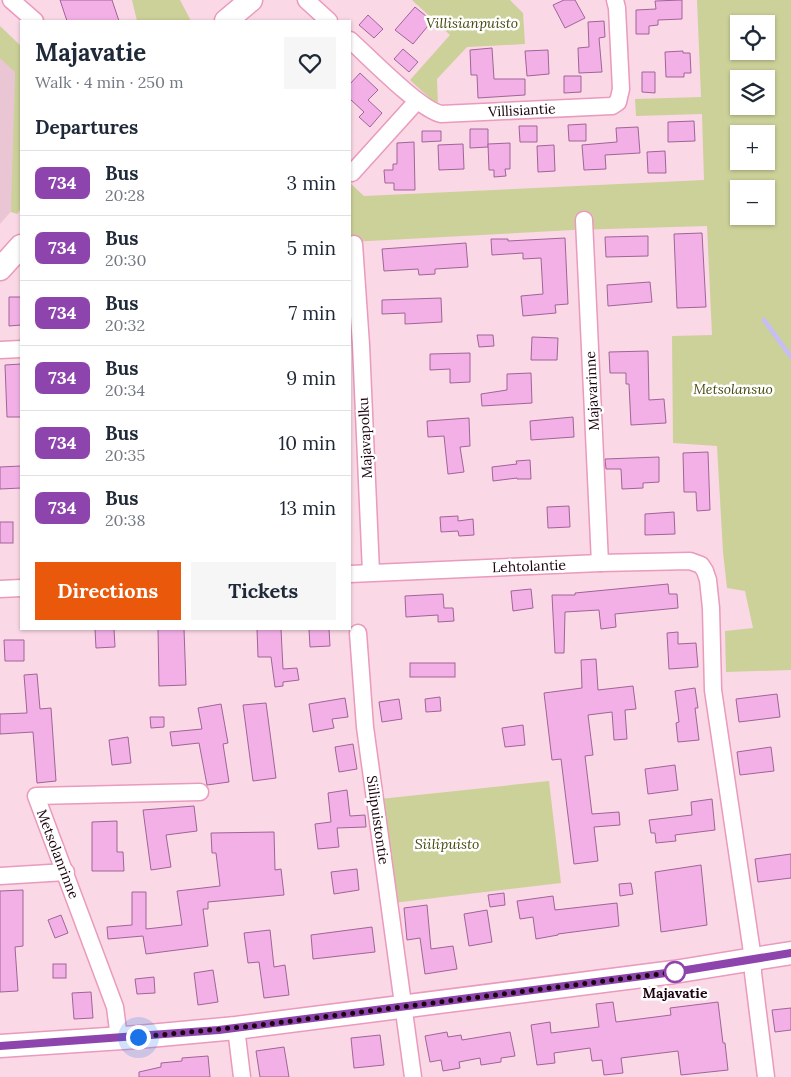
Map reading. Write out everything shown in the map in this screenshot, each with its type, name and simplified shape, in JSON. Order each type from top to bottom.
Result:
[{"type":"street","points":[[11,0],[34,20]]},
{"type":"street","points":[[231,13],[252,0]]},
{"type":"street","points":[[306,0],[328,20]]},
{"type":"street","name":"Villisiantie","points":[[351,41],[417,101],[432,112],[441,114],[612,106],[618,102],[621,89],[615,0]]},
{"type":"street","points":[[352,173],[417,101]]},
{"type":"street","name":"Majavarinne","points":[[584,220],[600,563]]},
{"type":"street","name":"Majavapolku","points":[[354,244],[355,345],[371,572]]},
{"type":"street","points":[[0,269],[20,247]]},
{"type":"street","points":[[0,350],[20,349]]},
{"type":"street","name":"Lehtolantie","points":[[351,574],[600,563],[690,561],[701,566],[708,580],[711,608],[713,690],[753,959]]},
{"type":"street","points":[[0,589],[20,588]]},
{"type":"street","name":"Siilipuistontie","points":[[358,633],[365,727],[413,1077]]},
{"type":"street","name":"Metsolanrinne","points":[[119,1038],[114,1007],[66,872],[36,796],[200,792]]},
{"type":"street","points":[[0,876],[66,872]]},
{"type":"street","points":[[0,1046],[236,1028],[674,972],[791,953]]},
{"type":"street","points":[[753,959],[753,973],[766,1077]]},
{"type":"street","points":[[236,1028],[242,1077]]},
{"type":"shaded area","points":[[0,39],[20,57],[20,201],[0,224]]},
{"type":"green space","points":[[132,0],[180,0],[190,20],[137,20]]},
{"type":"green space","name":"Villisianpuisto","points":[[412,0],[510,0],[523,13],[525,44],[467,47],[437,79],[438,106],[410,80],[450,35]]},
{"type":"green space","name":"Metsolansuo","points":[[697,0],[791,0],[791,670],[726,672],[725,631],[753,628],[745,591],[727,588],[717,446],[673,443],[672,336],[712,335],[707,226],[573,230],[351,242],[351,184],[364,196],[704,180],[702,114],[636,116],[635,99],[701,97]]},
{"type":"green space","points":[[0,26],[20,45],[20,210],[17,214],[11,212],[15,72],[0,58]]},
{"type":"green space","name":"Siilipuisto","points":[[549,781],[561,883],[393,903],[380,799]]},
{"type":"building","points":[[60,0],[112,0],[119,20],[67,20]]},
{"type":"building","points":[[564,0],[575,0],[585,18],[565,28],[553,5]]},
{"type":"building","points":[[682,0],[682,19],[658,20],[658,25],[649,26],[649,34],[636,34],[636,10],[656,9],[655,1]]},
{"type":"building","points":[[415,7],[432,21],[413,44],[395,30]]},
{"type":"building","points":[[368,15],[383,29],[374,38],[359,25]]},
{"type":"building","points":[[604,21],[605,37],[599,38],[602,72],[579,73],[578,48],[589,47],[588,22]]},
{"type":"building","points":[[492,48],[494,79],[525,79],[525,95],[478,98],[477,75],[471,75],[470,50]]},
{"type":"building","points":[[403,49],[418,62],[409,72],[394,59]]},
{"type":"building","points":[[548,50],[549,74],[527,76],[525,51]]},
{"type":"building","points":[[683,51],[683,53],[690,53],[691,73],[684,73],[684,77],[666,77],[665,52]]},
{"type":"building","points":[[642,72],[655,72],[655,93],[642,92]]},
{"type":"building","points":[[360,73],[378,90],[368,100],[382,113],[370,127],[359,117],[364,112],[351,100],[351,83]]},
{"type":"building","points":[[564,76],[581,76],[581,92],[564,93]]},
{"type":"building","points":[[694,121],[695,141],[668,142],[668,122]]},
{"type":"building","points":[[586,124],[586,141],[569,141],[568,125]]},
{"type":"building","points":[[519,126],[537,126],[537,142],[520,142]]},
{"type":"building","points":[[638,127],[640,153],[605,155],[606,169],[584,170],[582,145],[617,142],[616,128]]},
{"type":"building","points":[[470,129],[488,129],[488,147],[470,148]]},
{"type":"building","points":[[422,131],[441,131],[441,141],[422,142]]},
{"type":"building","points":[[414,142],[415,190],[394,190],[394,183],[385,183],[384,170],[393,170],[393,164],[397,164],[397,143]]},
{"type":"building","points":[[510,143],[510,169],[505,169],[506,176],[494,177],[494,170],[489,170],[488,144]]},
{"type":"building","points":[[463,144],[464,169],[439,170],[438,145]]},
{"type":"building","points":[[554,145],[555,171],[538,172],[537,146]]},
{"type":"building","points":[[665,151],[666,173],[648,173],[647,152]]},
{"type":"building","points":[[702,233],[706,307],[677,308],[674,234]]},
{"type":"building","points":[[648,236],[648,256],[606,257],[605,237]]},
{"type":"building","points":[[565,238],[568,304],[555,305],[556,313],[523,316],[521,296],[543,294],[541,258],[523,259],[523,253],[492,255],[491,239],[508,239],[508,241]]},
{"type":"building","points":[[466,243],[468,267],[435,269],[435,274],[419,275],[418,269],[384,271],[382,249]]},
{"type":"building","points":[[650,282],[652,302],[608,306],[607,285]]},
{"type":"building","points":[[9,297],[20,297],[20,325],[9,326]]},
{"type":"building","points":[[441,298],[442,322],[405,324],[405,313],[382,314],[382,300]]},
{"type":"building","points":[[477,335],[493,335],[494,346],[479,347]]},
{"type":"building","points":[[532,337],[558,338],[557,360],[531,360]]},
{"type":"building","points":[[648,351],[649,400],[664,399],[666,423],[631,425],[629,384],[626,384],[626,373],[610,373],[609,352]]},
{"type":"building","points":[[470,353],[470,382],[450,383],[450,369],[430,370],[430,354]]},
{"type":"building","points":[[20,364],[20,417],[7,417],[5,365]]},
{"type":"building","points":[[531,373],[532,403],[482,406],[481,394],[507,390],[507,374]]},
{"type":"building","points":[[573,417],[574,437],[531,440],[530,421]]},
{"type":"building","points":[[469,418],[470,446],[460,447],[464,472],[448,474],[444,436],[428,437],[427,421]]},
{"type":"building","points":[[708,452],[710,510],[697,511],[696,492],[684,492],[683,453]]},
{"type":"building","points":[[659,457],[659,482],[643,483],[643,488],[622,489],[621,469],[606,469],[605,459]]},
{"type":"building","points":[[530,460],[531,479],[517,478],[493,481],[492,467],[517,464],[516,461]]},
{"type":"building","points":[[20,466],[20,488],[0,489],[0,467]]},
{"type":"building","points":[[569,506],[570,527],[548,528],[547,507]]},
{"type":"building","points":[[674,512],[675,534],[645,535],[645,514]]},
{"type":"building","points":[[458,516],[458,521],[473,519],[474,535],[459,536],[458,531],[441,532],[440,517]]},
{"type":"building","points":[[0,522],[13,522],[13,543],[0,543]]},
{"type":"building","points":[[668,584],[669,594],[677,594],[678,608],[615,614],[616,627],[601,629],[599,610],[565,612],[564,653],[555,653],[552,595],[575,595],[575,593]]},
{"type":"building","points":[[531,589],[533,608],[513,611],[511,591]]},
{"type":"building","points":[[443,594],[444,608],[453,608],[454,621],[438,622],[438,615],[406,617],[405,596]]},
{"type":"building","points":[[95,630],[114,630],[115,647],[96,648]]},
{"type":"building","points":[[158,630],[184,630],[186,685],[159,686]]},
{"type":"building","points":[[257,630],[281,630],[283,669],[297,668],[299,680],[283,682],[283,686],[275,687],[271,657],[258,657]]},
{"type":"building","points":[[309,630],[329,630],[330,646],[310,647]]},
{"type":"building","points":[[678,632],[678,644],[696,643],[698,667],[669,669],[667,633]]},
{"type":"building","points":[[4,640],[24,640],[24,661],[5,661]]},
{"type":"building","points":[[596,659],[598,690],[633,686],[636,709],[625,710],[627,739],[614,740],[612,712],[588,715],[593,755],[585,756],[592,814],[619,812],[620,825],[594,827],[598,861],[574,864],[561,759],[552,760],[544,693],[582,688],[581,660]]},
{"type":"building","points":[[410,663],[455,663],[455,677],[410,677]]},
{"type":"building","points":[[37,674],[40,709],[51,708],[56,781],[37,783],[33,732],[0,734],[0,714],[27,713],[24,675]]},
{"type":"building","points":[[695,688],[698,708],[695,708],[699,740],[678,742],[676,723],[679,722],[675,691]]},
{"type":"building","points":[[777,694],[780,717],[739,722],[736,699]]},
{"type":"building","points":[[440,697],[441,711],[426,712],[425,699]]},
{"type":"building","points":[[345,698],[348,717],[332,719],[334,728],[313,732],[309,704]]},
{"type":"building","points":[[399,699],[402,719],[382,722],[379,702]]},
{"type":"building","points":[[266,703],[276,778],[253,781],[243,705]]},
{"type":"building","points":[[221,704],[228,743],[223,744],[229,782],[207,785],[199,743],[172,746],[170,732],[202,729],[198,708]]},
{"type":"building","points":[[150,717],[164,717],[164,727],[151,728]]},
{"type":"building","points":[[523,725],[525,745],[505,747],[502,728]]},
{"type":"building","points":[[128,737],[131,763],[112,765],[109,740]]},
{"type":"building","points":[[353,744],[357,769],[339,772],[335,747]]},
{"type":"building","points":[[771,747],[774,771],[740,775],[737,752]]},
{"type":"building","points":[[675,765],[678,790],[648,794],[645,769]]},
{"type":"building","points":[[347,790],[350,816],[365,815],[366,827],[337,828],[339,847],[318,849],[315,824],[331,822],[328,793]]},
{"type":"building","points":[[712,799],[715,830],[675,835],[676,841],[656,843],[655,833],[651,833],[649,820],[692,815],[691,802]]},
{"type":"building","points":[[194,806],[197,831],[166,835],[171,867],[151,870],[143,810]]},
{"type":"building","points":[[117,821],[117,852],[123,852],[124,871],[92,871],[92,822]]},
{"type":"building","points":[[274,832],[275,870],[281,869],[284,895],[208,902],[208,909],[203,909],[208,946],[146,954],[143,936],[108,939],[107,927],[132,925],[132,892],[146,892],[146,929],[182,925],[177,891],[220,886],[216,853],[212,853],[211,833]]},
{"type":"building","points":[[791,854],[791,878],[758,882],[755,859]]},
{"type":"building","points":[[701,865],[707,925],[661,932],[655,872]]},
{"type":"building","points":[[357,869],[359,890],[334,894],[331,872]]},
{"type":"building","points":[[631,883],[633,894],[620,896],[619,884]]},
{"type":"building","points":[[23,890],[23,946],[15,947],[18,991],[0,992],[0,891]]},
{"type":"building","points":[[504,893],[505,905],[490,907],[488,895]]},
{"type":"building","points":[[553,896],[555,910],[617,903],[619,926],[558,934],[536,939],[533,917],[520,919],[517,901]]},
{"type":"building","points":[[427,905],[431,949],[453,946],[457,969],[425,974],[420,938],[407,940],[404,908]]},
{"type":"building","points":[[487,910],[492,942],[469,946],[464,914]]},
{"type":"building","points":[[61,915],[68,933],[55,938],[48,920]]},
{"type":"building","points":[[372,927],[375,952],[313,959],[311,935]]},
{"type":"building","points":[[270,930],[274,967],[285,965],[289,995],[264,998],[259,962],[248,963],[244,933]]},
{"type":"building","points":[[53,964],[66,964],[66,978],[53,978]]},
{"type":"building","points":[[213,970],[218,1002],[198,1005],[194,973]]},
{"type":"building","points":[[154,977],[155,993],[137,994],[135,979]]},
{"type":"building","points":[[91,992],[93,1018],[74,1019],[72,993]]},
{"type":"building","points":[[613,1002],[616,1022],[671,1015],[670,1008],[718,1002],[728,1070],[681,1075],[678,1051],[621,1058],[623,1073],[604,1075],[602,1060],[592,1061],[590,1048],[554,1053],[555,1063],[537,1065],[531,1025],[550,1022],[551,1033],[599,1027],[596,1004]]},
{"type":"building","points":[[791,1008],[791,1030],[775,1032],[772,1010]]},
{"type":"building","points":[[447,1032],[448,1037],[461,1035],[462,1040],[510,1032],[515,1056],[501,1058],[501,1062],[481,1065],[480,1058],[459,1062],[460,1068],[443,1071],[441,1060],[430,1062],[425,1036]]},
{"type":"building","points":[[380,1035],[384,1065],[354,1068],[351,1038]]},
{"type":"building","points":[[284,1047],[289,1077],[260,1077],[256,1051]]},
{"type":"building","points":[[208,1056],[210,1077],[139,1077],[139,1072],[161,1067],[161,1063],[182,1061],[182,1058]]},
{"type":"waterway","points":[[764,320],[791,357]]},
{"type":"bus line","name":"734","points":[[0,1046],[219,1030],[674,972],[791,953]]},
{"type":"place","name":"Majavatie","points":[[675,972]]},
{"type":"route","points":[[138,1037],[219,1030],[675,972]]}]
